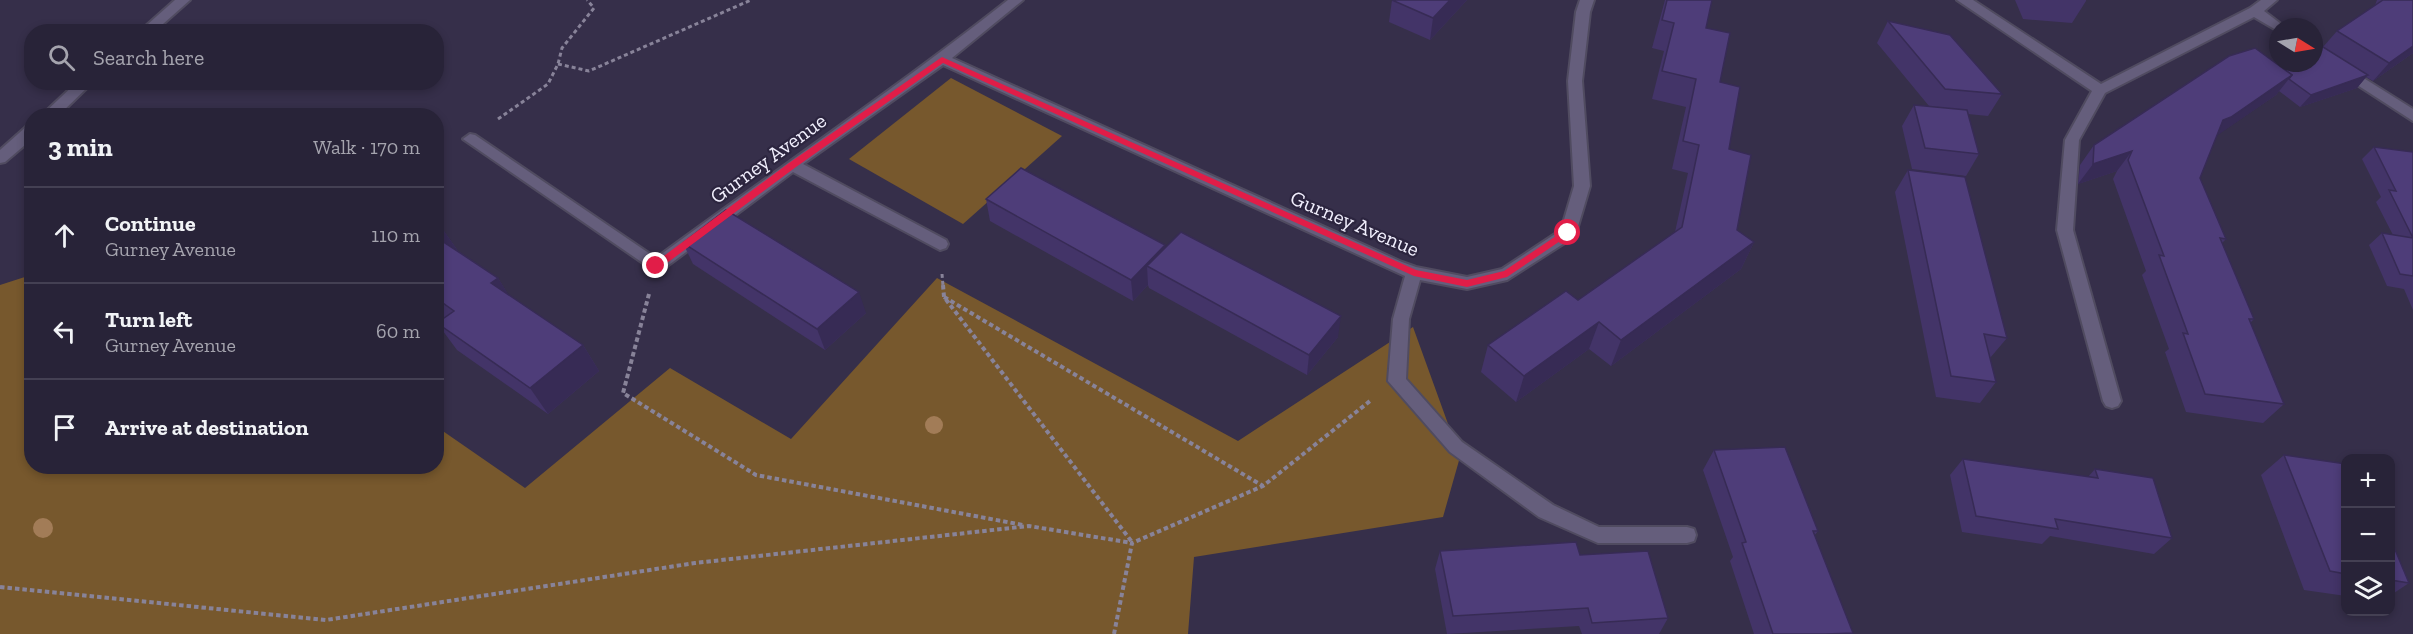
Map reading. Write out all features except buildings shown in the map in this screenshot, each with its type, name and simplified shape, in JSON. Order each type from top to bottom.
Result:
[{"type":"street","points":[[154,24],[183,0]]},
{"type":"street","name":"Gurney Avenue","points":[[656,266],[792,165],[942,59],[1016,0]]},
{"type":"street","name":"Gurney Avenue","points":[[942,59],[1414,273],[1467,284],[1507,274],[1568,233],[1582,186],[1575,81],[1587,0]]},
{"type":"street","points":[[1964,0],[2100,90]]},
{"type":"street","points":[[2112,401],[2065,230],[2072,140],[2100,90],[2254,11],[2270,0]]},
{"type":"street","points":[[2254,11],[2269,21]]},
{"type":"street","points":[[2323,57],[2413,116]]},
{"type":"street","points":[[57,108],[77,90]]},
{"type":"street","points":[[0,158],[24,137]]},
{"type":"street","points":[[470,139],[656,266]]},
{"type":"street","points":[[792,165],[940,244]]},
{"type":"street","points":[[1414,273],[1401,319],[1397,381],[1456,447],[1546,511],[1598,535],[1687,535]]},
{"type":"path","points":[[470,139],[548,84],[558,64],[562,48],[594,8],[587,0]]},
{"type":"path","points":[[558,64],[589,71],[751,0]]},
{"type":"path","points":[[940,244],[944,297],[1132,543],[1114,634]]},
{"type":"path","points":[[656,266],[623,393],[756,475],[1132,543],[1263,486],[1397,381]]},
{"type":"path","points":[[944,297],[1263,486]]},
{"type":"path","points":[[0,587],[326,620],[695,563],[1029,526]]},
{"type":"shaded area","points":[[951,78],[1062,136],[963,224],[849,159]]},
{"type":"shaded area","points":[[24,277],[24,474],[444,474],[444,432],[525,488],[670,368],[791,439],[937,278],[1238,441],[1413,327],[1460,457],[1443,517],[1194,557],[1188,634],[0,634],[0,285]]},
{"type":"route","points":[[656,266],[792,165],[942,59],[1396,267],[1414,273],[1467,284],[1507,274],[1568,233]]}]
